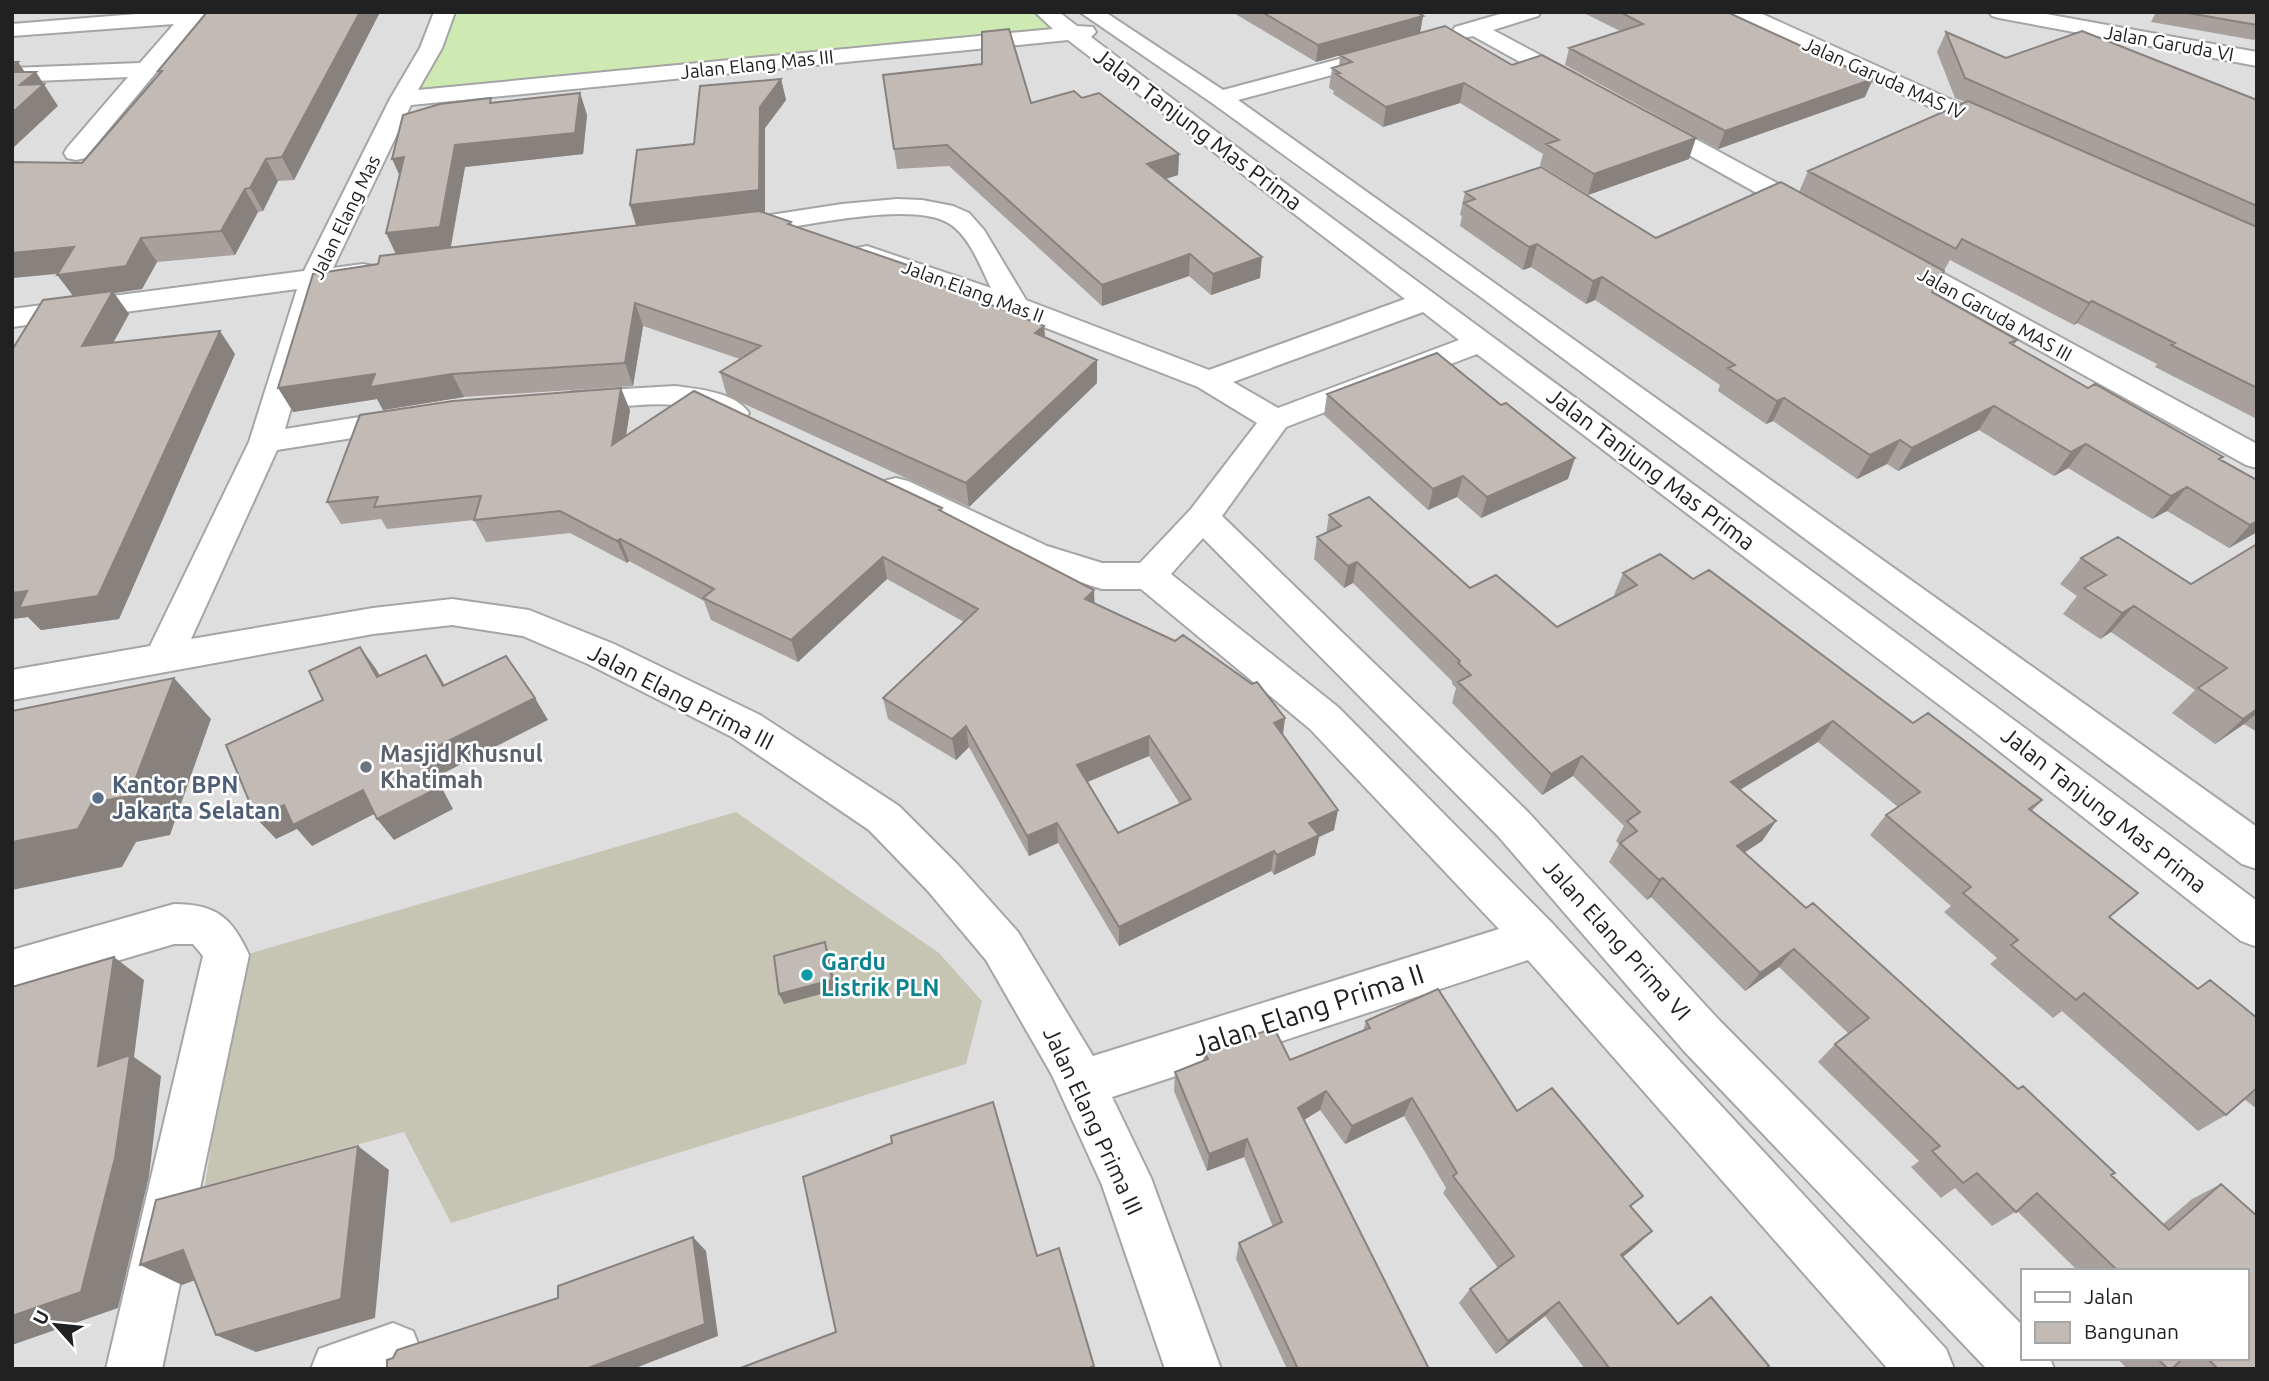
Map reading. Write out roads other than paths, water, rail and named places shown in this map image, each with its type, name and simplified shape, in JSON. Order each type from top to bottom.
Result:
[{"type":"street","points":[[12,30],[247,12]]},
{"type":"street","name":"Jalan Elang Mas","points":[[163,659],[265,442],[315,277],[402,99],[431,48],[445,12]]},
{"type":"street","name":"Jalan Tanjung Mas Prima","points":[[1045,12],[1091,25],[1220,98],[1492,292],[2257,851]]},
{"type":"street","points":[[1436,40],[1531,12]]},
{"type":"street","name":"Jalan Garuda MAS IV","points":[[1740,12],[2017,138]]},
{"type":"street","name":"Jalan Garuda VI","points":[[1999,12],[2084,20],[2257,59]]},
{"type":"street","points":[[76,153],[190,18]]},
{"type":"street","points":[[2084,20],[2257,42]]},
{"type":"street","points":[[2084,20],[2155,61]]},
{"type":"street","name":"Jalan Elang Mas III","points":[[402,99],[1091,25]]},
{"type":"street","name":"Jalan Tanjung Mas Prima","points":[[1091,25],[1427,301],[1989,721],[2257,928]]},
{"type":"street","points":[[1476,29],[1598,96]]},
{"type":"street","points":[[1220,98],[1409,47]]},
{"type":"street","points":[[12,75],[146,69]]},
{"type":"street","points":[[1622,109],[1830,223]]},
{"type":"street","points":[[773,222],[853,210],[918,207],[944,213],[958,218],[972,231],[1015,306]]},
{"type":"street","name":"Jalan Elang Mas II","points":[[746,225],[773,222],[1015,306],[1209,380],[1275,420]]},
{"type":"street","name":"Jalan Garuda MAS III","points":[[1866,243],[2257,458]]},
{"type":"street","points":[[12,318],[384,269]]},
{"type":"street","points":[[1209,380],[1427,301]]},
{"type":"street","points":[[1149,576],[1203,517],[1275,420],[1482,342]]},
{"type":"street","points":[[542,404],[675,395],[704,400],[754,423]]},
{"type":"street","points":[[265,442],[438,414]]},
{"type":"street","points":[[868,476],[1035,555],[1102,576],[1149,576],[1324,718],[1536,937],[1926,1369]]},
{"type":"street","name":"Jalan Elang Prima VI","points":[[1203,517],[1513,824],[1701,1035],[2026,1369]]},
{"type":"street","name":"Jalan Elang Prima III","points":[[12,685],[373,621],[452,612],[529,623],[601,654],[746,726],[884,818],[943,878],[1002,946],[1069,1059],[1125,1178],[1193,1369]]},
{"type":"street","points":[[1989,721],[2038,693]]},
{"type":"street","points":[[12,971],[174,924],[197,923],[213,932],[226,954],[127,1366]]},
{"type":"street","name":"Jalan Elang Prima II","points":[[1080,1084],[1536,937]]},
{"type":"street","points":[[339,1369],[393,1351]]},
{"type":"place","name":"Masjid Khusnul Khatimah","points":[[366,767]]},
{"type":"place","name":"Kantor BPN Jakarta Selatan","points":[[98,798]]},
{"type":"place","name":"Gardu Listrik PLN","points":[[807,975]]}]
